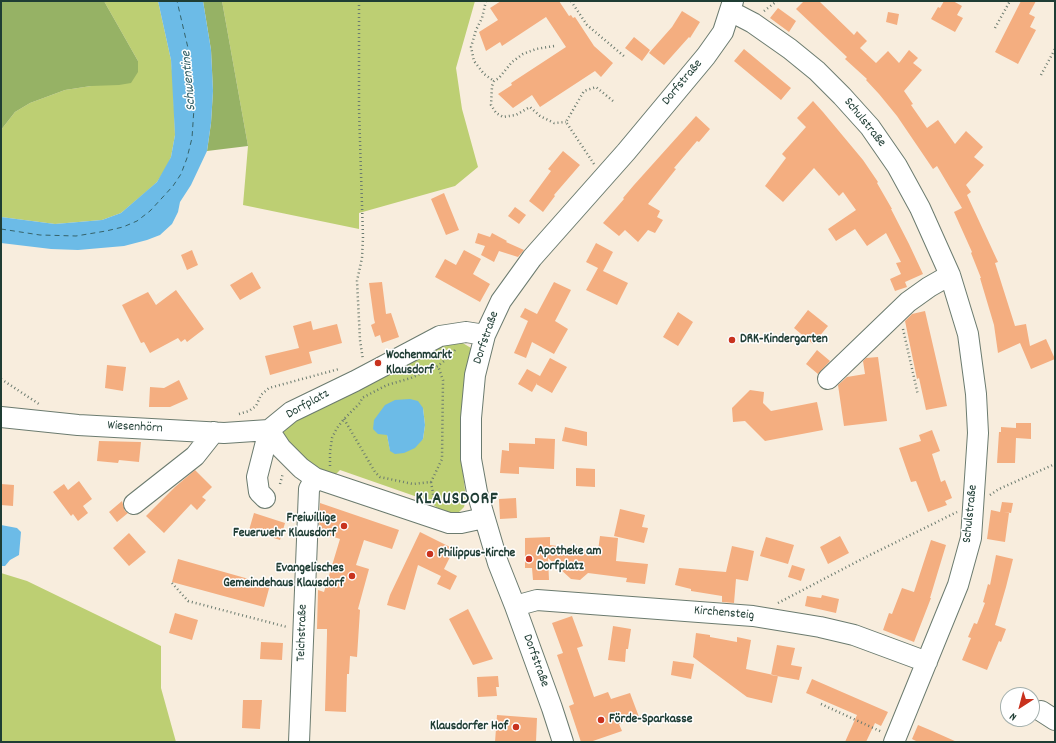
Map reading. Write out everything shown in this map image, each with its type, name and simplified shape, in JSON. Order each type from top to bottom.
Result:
[{"type":"street","name":"Schulstraße","points":[[732,6],[817,71],[870,127],[896,166],[917,202],[950,275],[968,334],[976,394],[978,433],[971,538],[958,585],[895,740]]},
{"type":"street","name":"Dorfstraße","points":[[563,742],[515,606],[498,563],[484,518],[474,478],[471,460],[471,418],[475,375],[485,335],[500,301],[532,258],[604,177],[706,56],[723,32],[732,6]]},
{"type":"street","points":[[828,379],[899,311],[929,287],[950,275]]},
{"type":"street","name":"Dorfplatz","points":[[269,430],[291,412],[348,374],[440,336],[466,332],[485,335]]},
{"type":"street","name":"Wiesenhörn","points":[[1,417],[78,426],[214,432],[269,430]]},
{"type":"street","points":[[269,430],[281,448],[296,464],[320,480],[449,523],[461,523],[484,518]]},
{"type":"street","points":[[265,498],[259,492],[257,477],[269,430]]},
{"type":"street","points":[[134,504],[194,456],[214,432]]},
{"type":"street","name":"Teichstraße","points":[[299,742],[308,488],[320,480]]},
{"type":"street","name":"Kirchensteig","points":[[515,606],[537,600],[753,616],[820,627],[854,635],[927,662]]},
{"type":"path","points":[[235,415],[249,411],[256,406],[261,395],[269,388],[348,374],[363,362],[360,340],[357,281],[362,258],[363,238],[359,109],[359,1]]},
{"type":"path","points":[[486,1],[482,18],[476,30],[471,47],[474,61],[484,74],[494,81]]},
{"type":"path","points":[[571,1],[587,24],[625,57]]},
{"type":"path","points":[[995,28],[1010,1]]},
{"type":"path","points":[[554,46],[536,49],[522,54],[512,62],[499,78],[494,81],[492,86],[491,105],[496,113],[503,117],[516,115],[530,107],[540,116],[554,123],[566,122]]},
{"type":"path","points":[[1041,75],[1055,49]]},
{"type":"path","points":[[566,122],[584,91],[596,87],[613,101]]},
{"type":"path","points":[[566,122],[604,177]]},
{"type":"path","points":[[899,311],[918,395]]},
{"type":"path","points":[[320,480],[330,467],[332,438],[337,428],[360,403],[362,398],[387,385],[411,378],[438,366],[450,356],[460,344],[466,332]]},
{"type":"path","points":[[344,419],[375,472],[380,477],[414,484],[431,482],[442,459],[443,380],[438,366]]},
{"type":"path","points":[[753,616],[862,559],[973,505],[999,489],[1055,464]]},
{"type":"path","points":[[172,583],[188,601],[303,632]]},
{"type":"path","points":[[821,704],[895,740]]},
{"type":"green space","points":[[1,1],[104,1],[138,61],[138,72],[131,83],[91,86],[65,90],[30,103],[15,112],[1,130]]},
{"type":"green space","points":[[104,1],[158,1],[171,60],[173,82],[175,135],[171,157],[166,168],[157,182],[121,213],[102,220],[55,224],[1,217],[1,130],[15,112],[30,103],[65,90],[91,86],[138,61]]},
{"type":"green space","points":[[203,1],[222,1],[248,146],[207,151],[213,91],[211,50]]},
{"type":"green space","points":[[222,1],[475,1],[456,68],[462,109],[478,167],[455,186],[359,213],[359,229],[243,205],[248,146]]},
{"type":"green space","points":[[456,339],[471,348],[472,356],[463,400],[460,448],[466,499],[464,507],[459,512],[444,512],[426,500],[340,470],[334,476],[296,457],[281,430],[304,412]],"holes":[[[423,408],[425,425],[423,439],[390,450],[387,435]]]},
{"type":"green space","points":[[1,573],[27,581],[161,646],[161,688],[176,742],[1,742]]},
{"type":"water","name":"Schwentine","points":[[158,1],[203,1],[211,50],[213,91],[207,151],[191,185],[180,202],[178,212],[172,224],[160,235],[124,246],[78,250],[51,249],[1,243],[1,217],[55,224],[102,220],[121,213],[157,182],[171,157],[175,135],[171,60]]},
{"type":"water","points":[[410,399],[418,401],[423,408],[425,425],[423,439],[415,448],[404,453],[395,454],[390,451],[387,435],[378,434],[373,429],[374,420],[385,405],[395,400]]},
{"type":"water","points":[[1,525],[17,528],[21,532],[19,555],[10,560],[5,566],[1,566]]},
{"type":"building","points":[[501,1],[559,1],[569,16],[571,15],[573,18],[575,17],[594,46],[613,63],[601,77],[595,71],[540,107],[532,95],[513,108],[498,94],[512,85],[511,83],[566,47],[546,17],[502,46],[500,42],[486,51],[479,32],[498,20],[490,8]]},
{"type":"building","points":[[804,1],[819,1],[854,35],[857,31],[867,41],[860,48],[876,63],[888,51],[899,63],[909,50],[918,58],[913,63],[922,70],[904,91],[913,104],[911,105],[927,128],[938,120],[955,144],[966,131],[983,147],[974,157],[984,165],[966,185],[971,192],[967,195],[998,262],[995,263],[1015,326],[1026,324],[1030,346],[1046,339],[1055,359],[1031,369],[1020,343],[998,353],[994,325],[981,278],[971,253],[972,252],[954,212],[962,208],[937,166],[933,169],[897,116],[866,80],[867,79],[845,59],[847,57],[796,9]]},
{"type":"building","points":[[944,1],[953,1],[962,6],[957,15],[963,18],[955,32],[931,19],[938,7],[940,8]]},
{"type":"building","points":[[1021,1],[1036,1],[1029,14],[1035,17],[1030,27],[1036,30],[1018,64],[995,52]]},
{"type":"building","points":[[778,8],[796,21],[789,32],[770,18]]},
{"type":"building","points":[[682,11],[700,22],[690,38],[689,37],[664,65],[649,53],[672,27]]},
{"type":"building","points":[[888,12],[899,14],[897,25],[886,22]]},
{"type":"building","points":[[634,37],[650,50],[642,61],[625,48]]},
{"type":"building","points":[[744,49],[791,88],[781,100],[734,61]]},
{"type":"building","points":[[813,101],[863,160],[878,182],[877,183],[892,209],[923,274],[905,282],[907,287],[895,291],[890,279],[901,274],[896,263],[901,262],[886,233],[867,246],[855,229],[836,241],[828,229],[856,210],[843,192],[839,196],[814,168],[783,202],[765,186],[786,158],[782,154],[806,127],[797,118]]},
{"type":"building","points":[[696,116],[710,129],[699,142],[697,141],[674,168],[676,169],[648,204],[660,211],[657,217],[663,220],[655,233],[648,230],[638,242],[625,230],[619,236],[603,223],[634,185]]},
{"type":"building","points":[[563,151],[580,165],[554,195],[555,196],[543,212],[529,201],[551,171],[548,169]]},
{"type":"building","points":[[444,193],[459,230],[446,235],[431,199]]},
{"type":"building","points":[[515,207],[526,215],[519,224],[508,216]]},
{"type":"building","points":[[478,233],[490,237],[492,233],[507,241],[506,242],[524,250],[518,257],[499,251],[494,262],[481,255],[485,246],[475,243]]},
{"type":"building","points":[[596,243],[613,252],[603,271],[628,283],[617,305],[586,290],[598,268],[586,262]]},
{"type":"building","points":[[192,250],[198,265],[187,270],[181,255]]},
{"type":"building","points":[[464,250],[481,259],[473,274],[490,284],[480,302],[435,277],[445,259],[456,265]]},
{"type":"building","points":[[252,272],[261,288],[240,300],[230,285]]},
{"type":"building","points":[[382,282],[386,314],[391,313],[399,337],[382,343],[380,335],[375,337],[371,325],[375,323],[369,283]]},
{"type":"building","points":[[554,282],[571,290],[555,321],[568,329],[554,354],[532,342],[526,358],[514,353],[528,321],[520,317],[525,308],[537,314]]},
{"type":"building","points":[[176,290],[204,329],[187,342],[185,339],[181,342],[178,338],[150,353],[144,342],[141,343],[122,305],[148,292],[156,305]]},
{"type":"building","points":[[808,310],[828,326],[813,344],[794,328]]},
{"type":"building","points":[[925,311],[947,406],[926,410],[919,378],[917,379],[905,321],[912,314]]},
{"type":"building","points":[[678,312],[693,322],[678,346],[663,337]]},
{"type":"building","points":[[311,321],[313,330],[337,324],[342,343],[309,352],[312,363],[270,375],[265,356],[299,348],[293,326]]},
{"type":"building","points":[[817,350],[830,361],[818,374],[806,364]]},
{"type":"building","points":[[878,357],[887,421],[844,426],[838,385],[847,377],[865,374],[863,361],[866,358]]},
{"type":"building","points":[[550,358],[567,367],[552,393],[536,384],[532,392],[518,384],[527,369],[540,376]]},
{"type":"building","points":[[107,365],[126,367],[123,391],[105,388]]},
{"type":"building","points":[[179,380],[188,399],[170,407],[149,407],[150,387],[164,388]]},
{"type":"building","points":[[750,390],[764,392],[763,403],[771,411],[817,402],[823,430],[765,441],[745,421],[733,422],[732,408]]},
{"type":"building","points":[[1016,423],[1031,423],[1031,439],[1016,438],[1015,463],[997,463],[999,432],[1001,432],[1001,427],[1016,428]]},
{"type":"building","points":[[565,427],[587,432],[587,446],[562,441]]},
{"type":"building","points":[[932,430],[940,451],[932,454],[941,482],[945,480],[952,498],[945,501],[947,505],[928,512],[916,481],[911,482],[899,448],[921,441],[919,435]]},
{"type":"building","points":[[535,438],[555,439],[554,469],[519,467],[519,474],[500,473],[502,450],[509,451],[509,443],[535,444]]},
{"type":"building","points":[[99,441],[141,442],[139,462],[119,460],[118,463],[97,461]]},
{"type":"building","points":[[576,468],[595,469],[595,487],[576,486]]},
{"type":"building","points":[[195,470],[212,487],[202,497],[206,500],[197,510],[191,504],[164,533],[146,516],[175,487]]},
{"type":"building","points":[[79,481],[92,499],[83,506],[88,513],[78,521],[73,514],[71,516],[53,492],[64,484],[68,490]]},
{"type":"building","points":[[1,484],[14,485],[13,506],[1,505]]},
{"type":"building","points":[[516,498],[517,518],[500,519],[499,499]]},
{"type":"building","points":[[122,501],[125,511],[128,513],[117,522],[109,512]]},
{"type":"building","points":[[1002,502],[1013,503],[1011,513],[1004,512],[1009,513],[1005,542],[987,539],[991,510],[1000,512]]},
{"type":"building","points":[[320,503],[399,530],[392,549],[364,540],[356,565],[369,569],[358,609],[360,610],[357,657],[350,656],[349,674],[347,674],[346,712],[325,711],[327,629],[317,629],[318,590],[324,592],[340,539],[319,532]]},
{"type":"building","points":[[620,509],[645,515],[642,527],[648,528],[644,543],[614,536]]},
{"type":"building","points":[[254,513],[285,523],[280,540],[249,530]]},
{"type":"building","points":[[420,532],[454,549],[444,569],[457,576],[450,590],[437,584],[441,576],[418,565],[405,610],[387,605],[390,595]]},
{"type":"building","points":[[129,533],[146,552],[129,566],[113,548]]},
{"type":"building","points":[[600,536],[618,538],[616,561],[648,564],[645,584],[626,582],[627,578],[588,573],[580,580],[571,579],[548,558],[549,580],[533,580],[532,568],[525,568],[525,538],[550,537],[550,545],[598,551]]},
{"type":"building","points":[[840,536],[849,553],[828,564],[820,547]]},
{"type":"building","points":[[766,537],[794,545],[788,564],[760,556]]},
{"type":"building","points":[[931,540],[946,545],[931,598],[914,642],[883,630],[889,613],[892,614],[902,588],[914,592]]},
{"type":"building","points":[[732,546],[754,551],[748,581],[736,579],[734,603],[722,602],[722,596],[691,591],[691,589],[675,585],[679,568],[726,572]]},
{"type":"building","points":[[996,555],[1013,559],[995,625],[1006,629],[1001,642],[999,641],[987,670],[962,660],[971,638],[968,637],[974,623],[977,624],[985,603],[983,602],[988,584],[990,585]]},
{"type":"building","points":[[178,559],[270,585],[264,607],[172,582]]},
{"type":"building","points":[[792,565],[805,569],[801,581],[788,577]]},
{"type":"building","points":[[822,595],[839,599],[836,613],[805,606],[807,596],[821,598]]},
{"type":"building","points":[[468,609],[493,659],[473,665],[449,619]]},
{"type":"building","points":[[175,613],[198,620],[192,640],[169,633]]},
{"type":"building","points":[[572,616],[583,646],[577,648],[594,697],[608,692],[611,699],[630,693],[639,717],[619,724],[622,731],[590,742],[581,742],[569,706],[574,704],[557,655],[563,653],[552,623]]},
{"type":"building","points":[[613,626],[631,629],[628,649],[626,649],[625,662],[608,660]]},
{"type":"building","points":[[696,633],[737,642],[737,637],[751,640],[746,669],[778,676],[772,703],[747,697],[693,657]]},
{"type":"building","points":[[261,642],[283,643],[282,660],[260,659]]},
{"type":"building","points":[[777,645],[795,648],[791,665],[802,667],[799,680],[771,675]]},
{"type":"building","points":[[673,661],[694,664],[691,679],[671,675]]},
{"type":"building","points":[[498,676],[499,687],[496,687],[497,696],[478,697],[477,677]]},
{"type":"building","points":[[812,679],[888,712],[881,726],[875,723],[866,742],[845,742],[857,715],[806,693]]},
{"type":"building","points":[[243,700],[262,700],[260,729],[242,728]]},
{"type":"building","name":"Klausdorfer Hof","points":[[497,715],[537,718],[536,742],[495,742]]},
{"type":"building","points":[[918,725],[957,742],[918,742],[912,739]]},
{"type":"ferry route","points":[[1,229],[40,235],[76,236],[123,227],[137,221],[150,211],[173,186],[181,174],[187,158],[192,138],[194,108],[188,48],[177,1]]},
{"type":"place","name":"DRK-Kindergarten","points":[[732,340]]},
{"type":"place","name":"Wochenmarkt Klausdorf","points":[[378,363]]},
{"type":"place","name":"Freiwillige Feuerwehr Klausdorf","points":[[344,526]]},
{"type":"place","name":"Philippus-Kirche","points":[[430,554]]},
{"type":"place","name":"Apotheke am Dorfplatz","points":[[529,559]]},
{"type":"place","name":"Evangelisches Gemeindehaus Klausdorf","points":[[352,576]]},
{"type":"place","name":"Förde-Sparkasse","points":[[601,720]]},
{"type":"place","name":"Klausdorfer Hof","points":[[516,727]]},
{"type":"district","name":"KLAUSDORF","points":[[457,501]]}]
